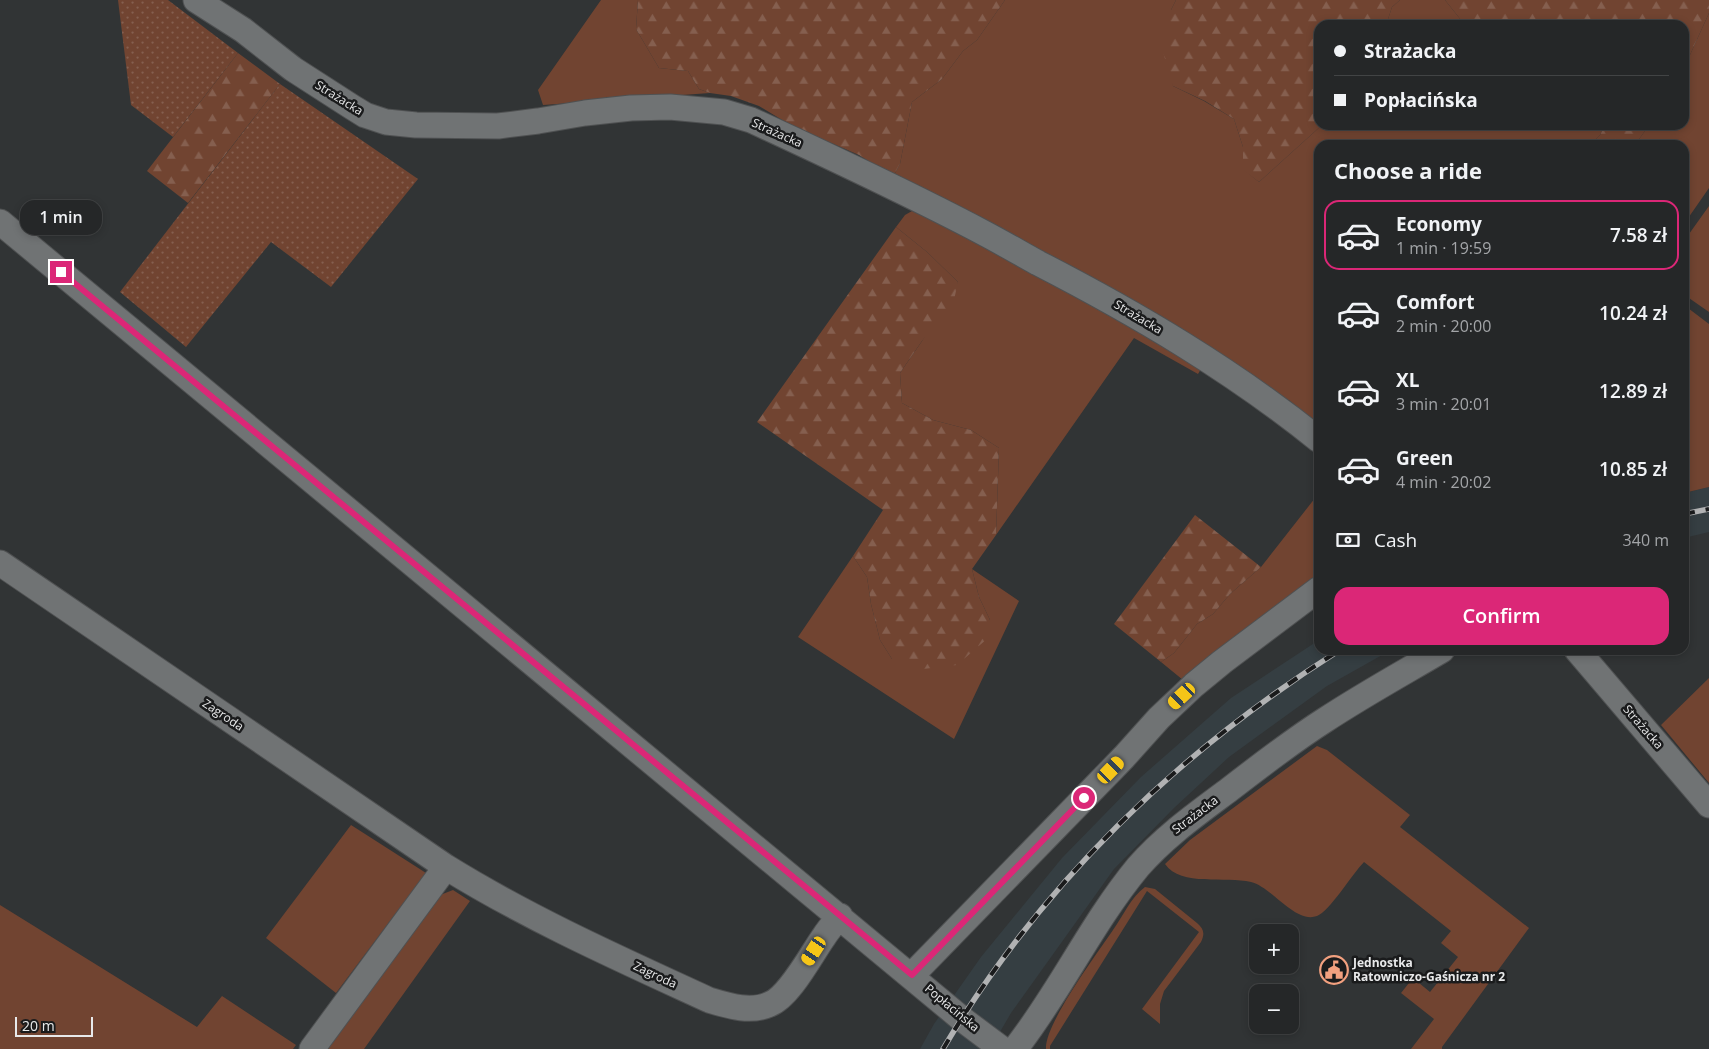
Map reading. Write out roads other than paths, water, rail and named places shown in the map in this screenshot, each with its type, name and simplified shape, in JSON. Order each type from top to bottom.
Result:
[{"type":"street","name":"Strażacka","points":[[196,0],[243,30],[293,69],[352,107],[365,115],[386,122],[416,125],[498,126],[603,111],[670,107],[724,112],[751,120],[920,201],[1150,323],[1282,410],[1314,436]]},
{"type":"street","name":"Popłacińska","points":[[0,222],[912,975],[962,1019],[1002,1049]]},
{"type":"street","name":"Zagroda","points":[[0,563],[446,867],[493,896],[580,941],[709,1000],[729,1006],[746,1008],[758,1008],[772,1004],[784,994],[840,916]]},
{"type":"street","points":[[912,975],[1124,757],[1158,718],[1222,662],[1314,593]]},
{"type":"street","name":"Strażacka","points":[[1015,1049],[1033,1026],[1068,969],[1126,882],[1175,830],[1324,720],[1434,655]]},
{"type":"street","name":"Strażacka","points":[[1581,655],[1709,804]]},
{"type":"street","points":[[312,1049],[446,867]]},
{"type":"railway","points":[[1689,513],[1709,509]]},
{"type":"railway","points":[[943,1049],[981,989],[1023,932],[1069,877],[1118,826],[1169,777],[1224,732],[1281,689],[1332,655]]},
{"type":"place","name":"Jednostka Ratowniczo-Gaśnicza nr 2","points":[[1334,970]]}]
